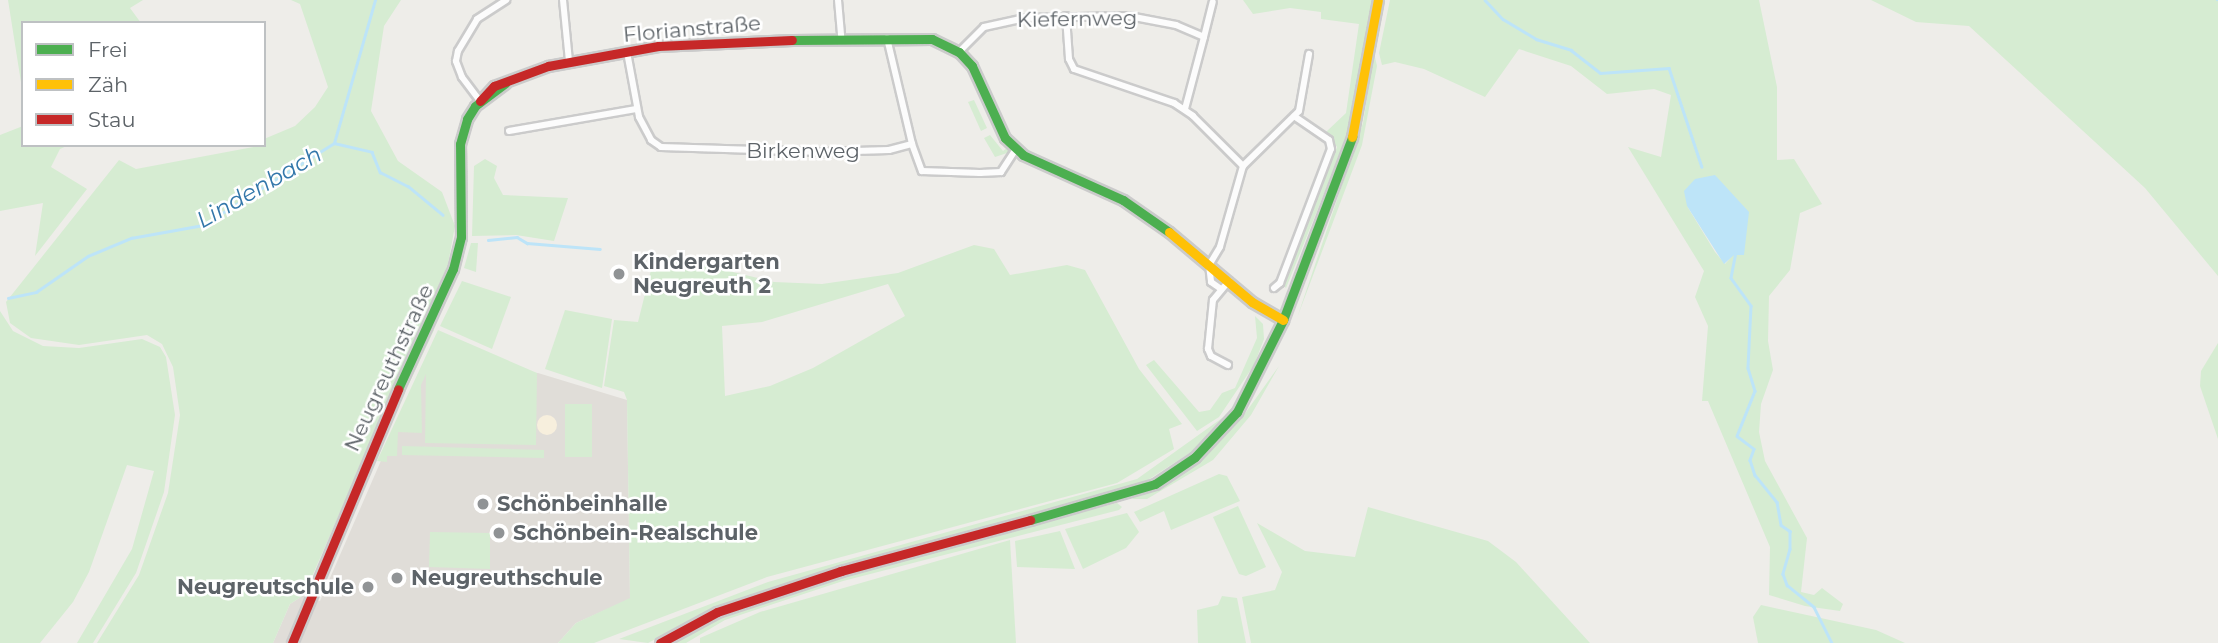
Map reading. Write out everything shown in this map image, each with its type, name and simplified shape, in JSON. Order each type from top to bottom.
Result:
[{"type":"street","points":[[480,101],[462,78],[456,61],[458,51],[477,19],[506,0]]},
{"type":"street","points":[[563,0],[569,61]]},
{"type":"street","points":[[838,0],[841,38]]},
{"type":"street","points":[[660,643],[717,612],[841,571],[1155,484],[1195,457],[1237,412],[1283,320],[1355,130],[1378,0]]},
{"type":"street","points":[[1185,109],[1213,2]]},
{"type":"street","points":[[1066,16],[1069,59],[1074,69],[1146,91],[1185,109],[1243,166]]},
{"type":"street","name":"Kiefernweg","points":[[959,52],[975,34],[994,23],[1066,16],[1143,18],[1204,37]]},
{"type":"street","points":[[887,38],[920,169],[926,173],[997,173],[1016,149]]},
{"type":"street","name":"Florianstraße","points":[[480,101],[484,93],[505,83],[569,61],[727,40],[932,39],[959,52]]},
{"type":"street","name":"Birkenweg","points":[[627,52],[636,108],[651,140],[668,148],[821,152],[889,150],[912,144]]},
{"type":"street","points":[[959,52],[972,66],[1005,138],[1016,149],[1124,200],[1283,320]]},
{"type":"street","points":[[1221,289],[1211,282],[1209,265],[1220,247],[1243,166],[1294,116],[1303,100],[1309,54]]},
{"type":"street","name":"Neugreuthstraße","points":[[292,643],[365,463],[453,269],[462,219],[461,136],[470,111],[480,101]]},
{"type":"street","points":[[509,131],[636,108]]},
{"type":"street","points":[[1274,288],[1280,283],[1331,149],[1329,140],[1294,116]]},
{"type":"street","points":[[1228,281],[1212,304],[1208,349],[1211,356],[1228,365]]},
{"type":"shaded area","points":[[423,364],[538,373],[627,400],[630,599],[576,623],[558,643],[273,643],[290,604],[304,595],[320,601]]},
{"type":"green space","points":[[8,0],[143,0],[130,8],[140,21],[21,21],[21,82]]},
{"type":"green space","points":[[291,0],[401,0],[384,26],[371,111],[398,161],[442,192],[455,226],[448,264],[304,595],[290,604],[273,643],[97,643],[139,575],[168,493],[180,415],[173,367],[162,344],[147,335],[79,345],[31,338],[10,323],[6,302],[119,160],[136,169],[253,147],[266,147],[266,138],[295,126],[315,107],[328,87],[300,4]]},
{"type":"green space","points":[[1243,0],[1374,0],[1350,129],[1286,288],[1281,283],[1337,147],[1326,132],[1346,113],[1359,24],[1321,19],[1321,12],[1290,8],[1253,14]]},
{"type":"green space","points":[[1390,0],[1759,0],[1777,87],[1777,160],[1794,159],[1822,204],[1800,213],[1790,270],[1769,296],[1768,341],[1773,370],[1761,404],[1759,432],[1765,461],[1807,538],[1801,592],[1814,595],[1822,588],[1843,604],[1840,611],[1805,606],[1769,595],[1770,547],[1708,401],[1702,401],[1708,326],[1695,297],[1704,271],[1628,147],[1661,157],[1671,95],[1654,89],[1607,94],[1571,66],[1519,49],[1485,97],[1424,69],[1395,62],[1382,65],[1379,53]],"holes":[[[1687,206],[1734,254],[1725,264]]]},
{"type":"green space","points":[[1871,0],[2218,0],[2218,276],[2145,188],[1969,26],[1916,22]]},
{"type":"green space","points":[[1374,53],[1377,66],[1362,145],[1297,318],[1363,123]]},
{"type":"green space","points":[[974,100],[987,128],[981,131],[968,102]]},
{"type":"green space","points":[[21,127],[21,147],[64,147],[60,149],[51,167],[87,189],[35,256],[43,203],[0,211],[0,135]]},
{"type":"green space","points":[[990,135],[1003,151],[1008,147],[1010,152],[995,157],[984,138]]},
{"type":"green space","points":[[485,159],[497,166],[494,178],[503,195],[568,198],[554,241],[516,235],[472,236],[474,166]]},
{"type":"green space","points":[[471,243],[478,243],[476,272],[464,268]]},
{"type":"green space","points":[[974,245],[994,249],[1010,275],[1067,265],[1085,270],[1139,369],[1182,424],[1169,429],[1174,449],[1117,483],[767,577],[594,643],[558,643],[576,623],[630,598],[627,400],[624,392],[604,386],[614,320],[638,322],[653,262],[662,255],[774,282],[822,284],[898,273]],"holes":[[[888,284],[905,316],[813,368],[770,386],[725,396],[722,326],[762,322]]]},
{"type":"green space","points":[[462,281],[511,297],[492,349],[440,326]]},
{"type":"green space","points":[[565,310],[612,319],[602,388],[545,369]]},
{"type":"green space","points":[[0,311],[13,331],[43,346],[79,348],[142,339],[160,347],[166,357],[175,415],[164,492],[136,573],[93,643],[77,643],[132,549],[154,471],[127,465],[89,572],[73,602],[40,643],[0,643]]},
{"type":"green space","points":[[1255,316],[1263,324],[1264,339],[1254,365],[1219,417],[1197,431],[1146,365],[1154,360],[1199,412],[1210,410],[1222,393],[1235,388],[1257,338]]},
{"type":"green space","points":[[431,330],[434,330],[374,459],[373,455]]},
{"type":"green space","points":[[438,330],[537,373],[536,445],[425,443],[426,374],[421,385],[422,433],[398,432],[397,456],[387,456],[387,462],[377,461]]},
{"type":"green space","points":[[2218,343],[2218,439],[2200,386],[2201,371]]},
{"type":"green space","points":[[1279,366],[1251,415],[1213,460],[1147,499],[1132,499],[1206,454],[1246,412]]},
{"type":"green space","points":[[1241,397],[1214,430],[1191,452],[1137,487],[715,608],[648,643],[619,639],[768,582],[1137,479],[1225,416]]},
{"type":"green space","points":[[565,404],[592,404],[592,457],[565,457]]},
{"type":"green space","points":[[402,446],[544,450],[544,458],[402,455]]},
{"type":"green space","points":[[1219,474],[1227,476],[1240,501],[1171,530],[1164,511],[1140,522],[1134,512]]},
{"type":"green space","points":[[1117,503],[1122,507],[1119,510],[843,581],[725,620],[686,643],[675,643],[723,615],[841,575]]},
{"type":"green space","points":[[1238,506],[1266,567],[1246,576],[1239,574],[1213,517]]},
{"type":"green space","points":[[1368,507],[1488,541],[1516,562],[1590,643],[1251,643],[1242,597],[1275,590],[1282,572],[1257,523],[1305,551],[1355,557]]},
{"type":"green space","points":[[1127,513],[1139,532],[1126,548],[1083,569],[1065,529]]},
{"type":"green space","points":[[1060,531],[1075,569],[1017,567],[1015,541]]},
{"type":"green space","points":[[430,532],[490,533],[490,569],[429,567]]},
{"type":"green space","points":[[1010,540],[1016,643],[700,643],[700,638],[760,612]]},
{"type":"green space","points":[[1222,596],[1237,598],[1246,643],[1198,643],[1197,610],[1218,605]]},
{"type":"green space","points":[[1761,605],[1876,630],[1905,643],[1758,643],[1753,617]]},
{"type":"sand","points":[[543,415],[551,415],[557,425],[551,435],[543,435],[537,429],[537,421]]},
{"type":"water","points":[[1715,175],[1749,212],[1744,255],[1734,255],[1724,264],[1687,206],[1684,191],[1695,179]]},
{"type":"waterway","name":"Lindenbach","points":[[8,298],[36,292],[88,256],[131,238],[203,225],[334,143],[375,0]]},
{"type":"waterway","name":"Lindenbach","points":[[1485,0],[1503,19],[1536,39],[1571,50],[1600,73],[1669,68],[1702,167]]},
{"type":"waterway","points":[[334,143],[372,152],[380,172],[408,186],[443,215]]},
{"type":"waterway","points":[[488,240],[517,237],[527,243],[600,249]]},
{"type":"waterway","name":"Lindenbach","points":[[1736,252],[1731,278],[1751,306],[1748,368],[1755,391],[1737,436],[1754,449],[1750,460],[1755,475],[1777,502],[1781,525],[1790,531],[1790,549],[1783,574],[1787,585],[1814,607],[1832,643]]},
{"type":"traffic: fast","points":[[792,40],[932,39],[959,52],[972,66],[1005,138],[1023,155],[1123,200],[1169,232]]},
{"type":"traffic: fast","points":[[398,389],[453,269],[461,237],[460,144],[467,119],[475,106],[505,83]]},
{"type":"traffic: fast","points":[[1030,520],[1155,484],[1195,457],[1237,412],[1283,320],[1352,137]]},
{"type":"traffic: slow","points":[[1352,137],[1378,0]]},
{"type":"traffic: slow","points":[[1169,232],[1252,302],[1283,320]]},
{"type":"traffic: jam","points":[[480,101],[494,86],[548,66],[658,46],[792,40]]},
{"type":"traffic: jam","points":[[292,643],[398,389]]},
{"type":"traffic: jam","points":[[660,643],[717,612],[841,571],[1030,520]]},
{"type":"place","name":"Kindergarten Neugreuth 2","points":[[619,274]]},
{"type":"place","name":"Schönbeinhalle","points":[[483,504]]},
{"type":"place","name":"Schönbein-Realschule","points":[[499,533]]},
{"type":"place","name":"Neugreuthschule","points":[[397,578]]},
{"type":"place","name":"Neugreutschule","points":[[368,587]]}]
